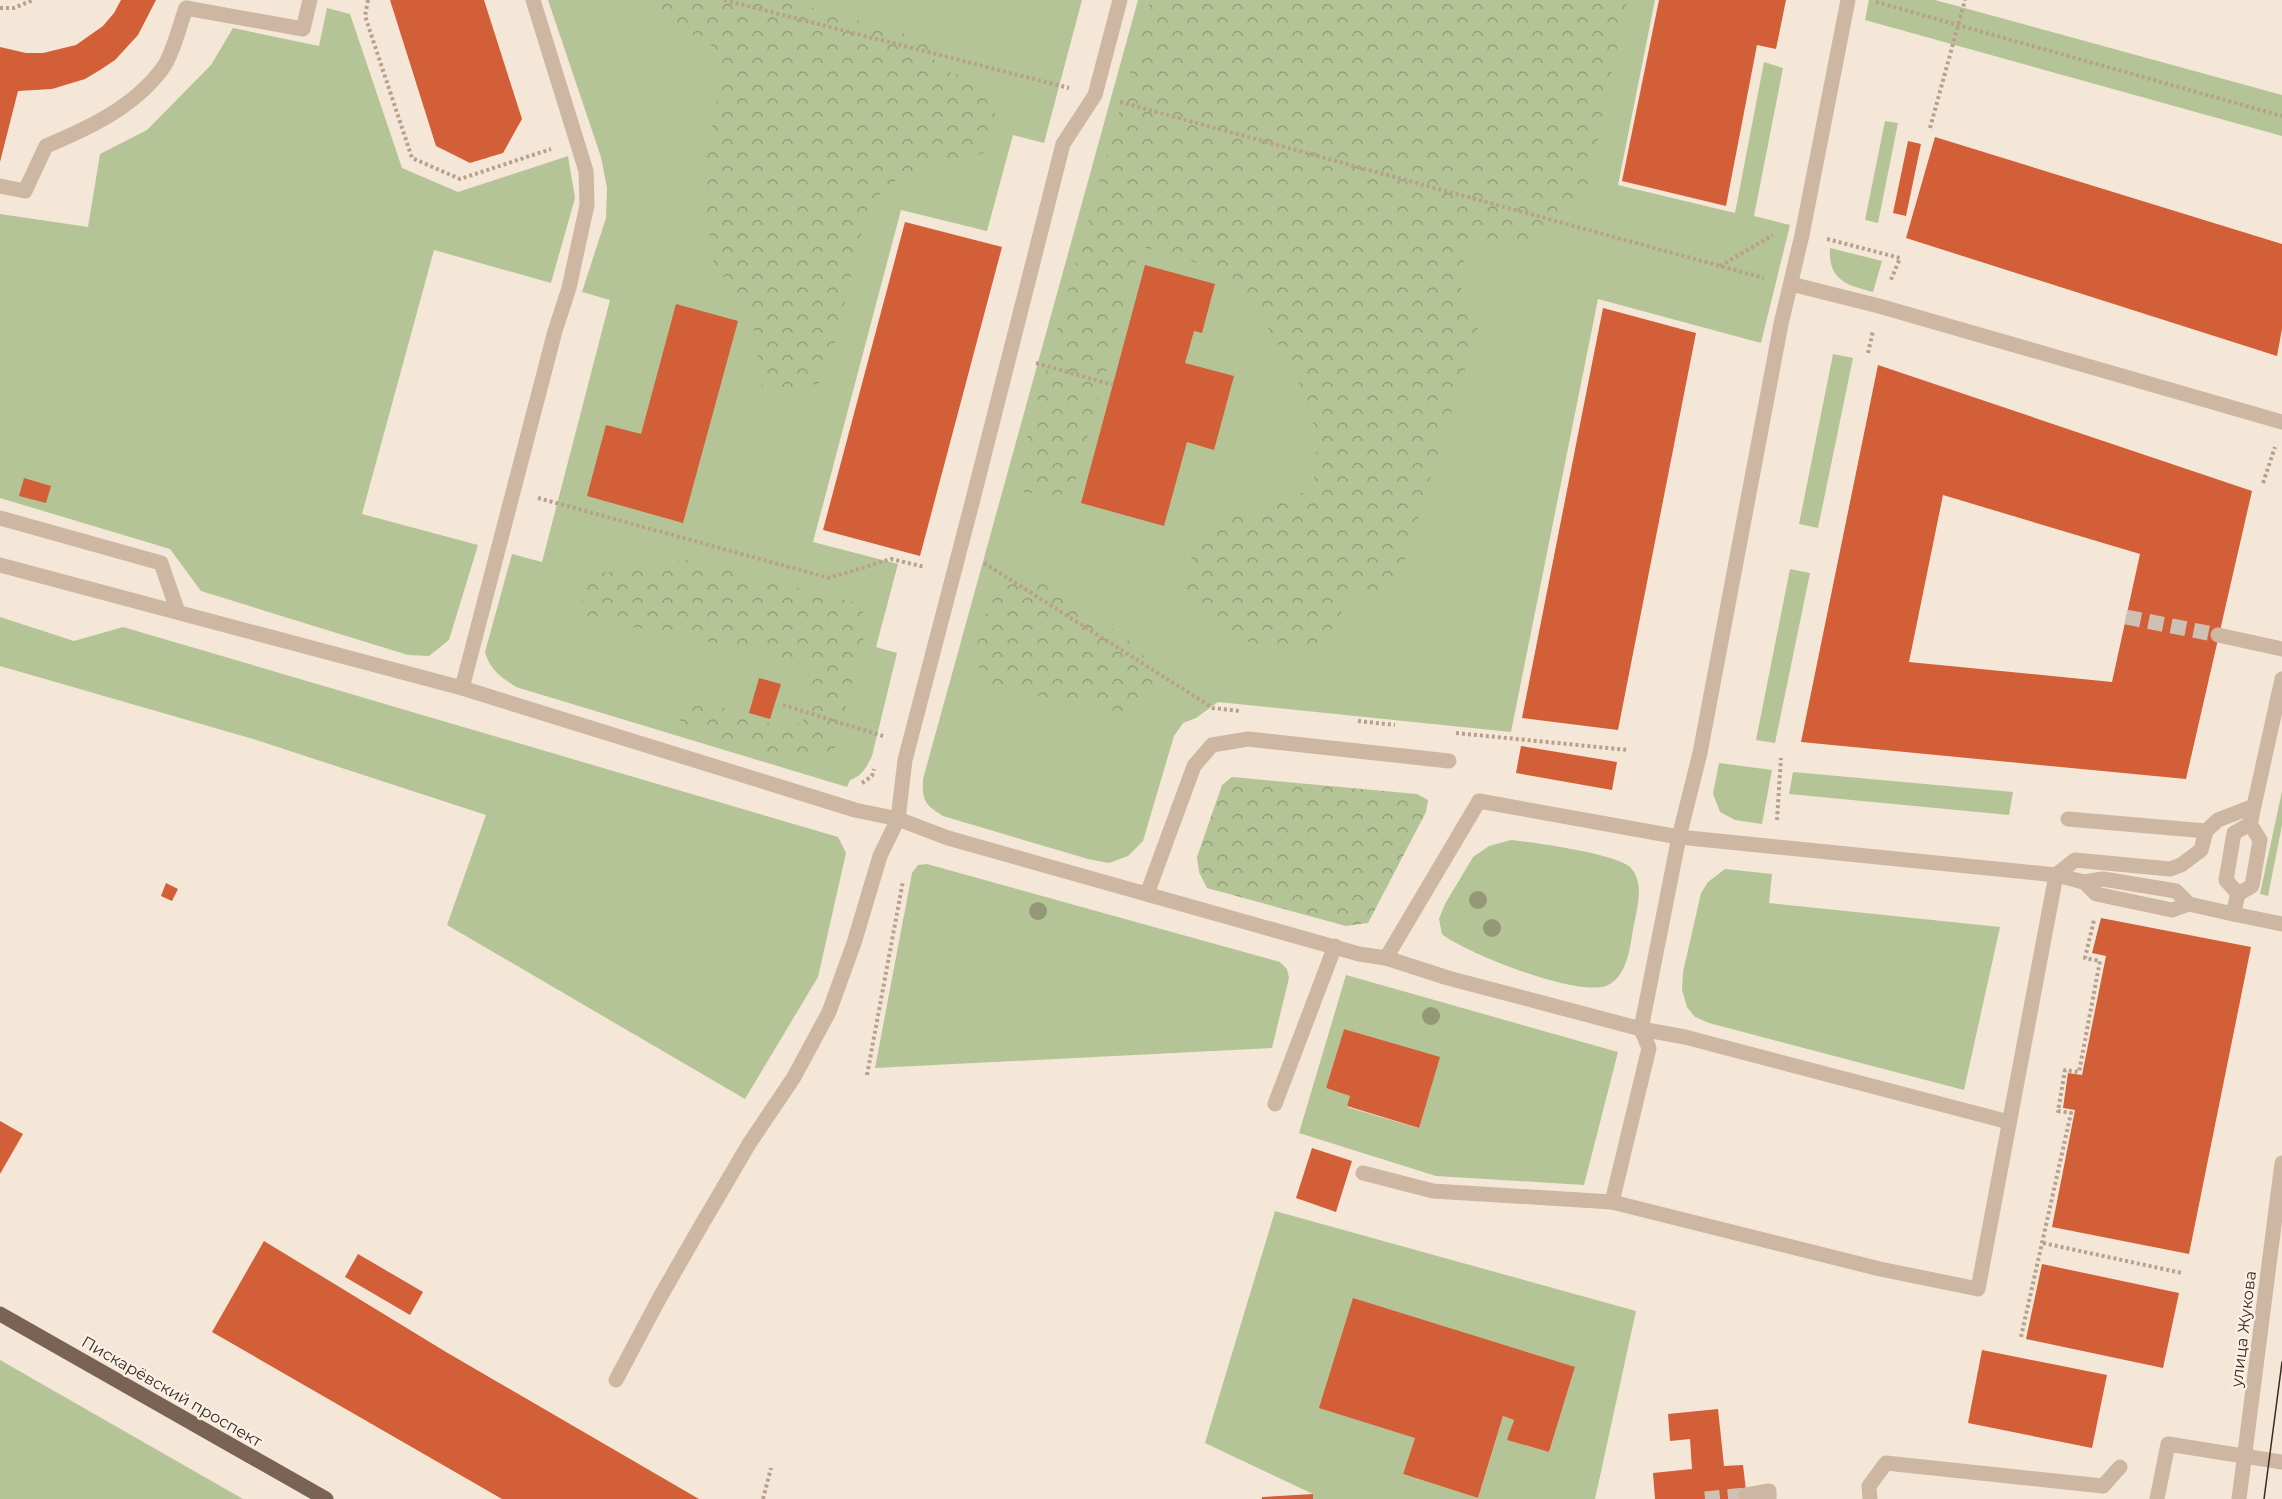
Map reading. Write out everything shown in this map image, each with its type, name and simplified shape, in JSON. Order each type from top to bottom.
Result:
[{"type":"main road","name":"Пискарёвский проспект","points":[[0,1314],[326,1499]]},
{"type":"street","points":[[0,186],[25,191],[46,146],[78,133],[129,103],[164,68],[186,8],[303,29],[309,0]]},
{"type":"street","points":[[462,688],[555,332],[569,288],[586,205],[586,171],[578,140],[532,0]]},
{"type":"street","points":[[616,1380],[659,1299],[749,1144],[794,1077],[829,1011],[854,943],[880,856],[898,819],[904,760],[961,548],[1063,144],[1095,95],[1120,0]]},
{"type":"street","points":[[1612,1202],[1649,1048],[1641,1029],[1679,837],[1700,753],[1779,336],[1802,235],[1848,0]]},
{"type":"street","points":[[1791,284],[1879,306],[2282,422]]},
{"type":"street","points":[[0,518],[161,564],[177,612]]},
{"type":"street","points":[[0,565],[462,688],[855,810],[898,819],[948,838],[1359,954],[1386,958],[1448,978],[1641,1029],[1685,1037],[2009,1122]]},
{"type":"street","points":[[2218,635],[2282,649]]},
{"type":"street","points":[[2234,914],[2238,894],[2252,886],[2260,840],[2250,824],[2282,679]]},
{"type":"street","points":[[1147,894],[1194,766],[1212,745],[1248,739],[1449,761]]},
{"type":"street","points":[[1386,958],[1479,801],[1679,837],[2056,875],[2084,882],[2096,894],[2172,910],[2189,904],[2282,924]]},
{"type":"street","points":[[1363,1173],[1433,1191],[1612,1202],[1880,1269],[1978,1289],[2056,875],[2075,860],[2170,869],[2181,865],[2201,850],[2206,831],[2218,820],[2254,807]]},
{"type":"street","points":[[2068,819],[2206,831]]},
{"type":"street","points":[[2238,894],[2226,880],[2228,862],[2234,833],[2250,824]]},
{"type":"street","points":[[1275,1104],[1335,946]]},
{"type":"street","name":"улица Жукова","points":[[2239,1499],[2280,1196],[2282,1163]]},
{"type":"street","points":[[2157,1499],[2168,1444],[2282,1462]]},
{"type":"street","points":[[1870,1499],[1869,1486],[1886,1463],[2103,1486],[2120,1467]]},
{"type":"street","points":[[1746,1495],[1769,1491],[1769,1499]]},
{"type":"path","points":[[0,8],[14,9],[33,0]]},
{"type":"path","points":[[368,0],[365,16],[412,158],[460,179],[578,140]]},
{"type":"path","points":[[724,0],[1095,95],[1720,267],[1791,284]]},
{"type":"path","points":[[1869,0],[2282,116]]},
{"type":"path","points":[[1930,128],[1965,0]]},
{"type":"path","points":[[1720,267],[1779,231],[1827,239],[1900,258]]},
{"type":"path","points":[[1010,356],[1113,385]]},
{"type":"path","points":[[2263,483],[2278,438]]},
{"type":"path","points":[[514,492],[829,579],[891,559],[925,567]]},
{"type":"path","points":[[961,548],[1213,708],[1248,711]]},
{"type":"path","points":[[783,705],[883,736]]},
{"type":"path","points":[[1353,720],[1398,725]]},
{"type":"path","points":[[1452,732],[1628,750]]},
{"type":"path","points":[[1775,848],[1781,758]]},
{"type":"path","points":[[867,1075],[904,878]]},
{"type":"path","points":[[2021,1337],[2071,1113],[2058,1111],[2065,1070],[2079,1072],[2100,961],[2085,958],[2095,917]]},
{"type":"path","points":[[2043,1243],[2182,1273]]},
{"type":"path","points":[[763,1499],[771,1468]]},
{"type":"green space","points":[[548,0],[1082,0],[1044,143],[1013,135],[987,231],[901,210],[813,542],[898,564],[876,647],[897,653],[872,756],[863,771],[850,780],[847,787],[516,687],[497,672],[487,658],[485,652],[512,554],[542,562],[610,300],[582,292],[606,218],[607,188],[601,157]]},
{"type":"green space","points":[[653,0],[792,0],[792,2],[924,39],[939,69],[988,84],[999,99],[984,153],[902,175],[869,204],[832,355],[819,383],[785,394],[762,387],[752,316],[714,264],[702,187],[723,64],[707,39],[663,26]]},
{"type":"green space","points":[[1138,0],[1655,0],[1618,185],[1735,213],[1764,62],[1783,68],[1754,216],[1790,225],[1761,343],[1598,299],[1511,732],[1218,702],[1196,718],[1183,723],[1174,736],[1143,841],[1128,856],[1109,863],[1088,859],[943,816],[926,802],[923,793],[923,779]]},
{"type":"green space","points":[[1151,0],[1627,0],[1586,194],[1539,242],[1468,246],[1458,281],[1479,325],[1403,566],[1380,590],[1350,597],[1325,641],[1284,651],[1225,636],[1184,585],[1196,542],[1223,514],[1272,507],[1313,488],[1318,437],[1296,374],[1257,310],[1228,272],[1140,246],[1074,487],[1060,496],[1023,492],[1016,475]]},
{"type":"green space","points":[[1869,0],[1935,0],[2282,95],[2282,136],[1865,20]]},
{"type":"green space","points":[[327,8],[350,14],[402,168],[458,192],[568,156],[575,198],[551,283],[434,250],[362,514],[478,545],[449,640],[429,656],[408,655],[201,591],[170,549],[0,498],[0,214],[88,227],[100,154],[147,130],[211,65],[233,28],[319,46]]},
{"type":"green space","points":[[1885,121],[1898,123],[1878,223],[1865,220]]},
{"type":"green space","points":[[1830,248],[1882,261],[1873,292],[1855,287],[1836,274],[1830,259]]},
{"type":"green space","points":[[1833,354],[1853,358],[1818,528],[1799,524]]},
{"type":"green space","points":[[689,560],[857,603],[868,621],[835,748],[804,764],[689,729],[677,717],[683,700],[696,699],[787,729],[803,721],[812,672],[804,661],[588,618],[578,591],[588,575]]},
{"type":"green space","points":[[1790,569],[1810,573],[1775,743],[1756,740]]},
{"type":"green space","points":[[1023,577],[1045,579],[1129,641],[1150,662],[1154,681],[1148,704],[1133,714],[1020,692],[988,682],[973,657],[994,588]]},
{"type":"green space","points":[[0,617],[74,641],[123,627],[838,837],[846,853],[818,977],[745,1099],[447,925],[486,815],[253,739],[0,666]]},
{"type":"green space","points":[[1719,763],[1772,770],[1762,824],[1735,820],[1720,812],[1713,794]]},
{"type":"green space","points":[[1793,772],[2013,792],[2009,815],[1789,794]]},
{"type":"green space","points":[[1232,777],[1417,794],[1428,800],[1426,812],[1368,923],[1346,926],[1207,888],[1199,872],[1197,857],[1222,785]]},
{"type":"green space","points":[[2282,791],[2282,825],[2268,896],[2260,894]]},
{"type":"green space","points":[[1511,840],[1574,849],[1622,862],[1630,867],[1637,879],[1639,893],[1628,956],[1621,973],[1608,985],[1594,988],[1550,980],[1474,952],[1442,934],[1439,919],[1445,904],[1473,857],[1489,846]]},
{"type":"green space","points":[[927,864],[1280,962],[1287,969],[1289,978],[1272,1048],[875,1068],[912,873],[918,865]]},
{"type":"green space","points":[[1725,869],[1772,874],[1769,903],[2000,927],[1964,1090],[1709,1023],[1695,1017],[1687,1007],[1682,990],[1683,972],[1701,893],[1708,882]]},
{"type":"green space","points":[[1346,975],[1618,1052],[1584,1185],[1436,1176],[1299,1133]],"holes":[[[1344,1029],[1439,1058],[1418,1128],[1347,1107],[1350,1096],[1326,1088]]]},
{"type":"green space","points":[[1275,1211],[1636,1311],[1595,1499],[1313,1499],[1313,1494],[1205,1443]],"holes":[[[1575,1367],[1549,1452],[1508,1440],[1514,1420],[1503,1416],[1478,1498],[1403,1474],[1415,1438]]]},
{"type":"green space","points":[[0,1360],[243,1499],[0,1499]]},
{"type":"building","points":[[121,0],[156,0],[138,35],[115,60],[100,70],[85,79],[52,89],[18,91],[0,162],[0,47],[26,53],[43,53],[76,45],[103,26]]},
{"type":"building","points":[[390,0],[484,0],[522,119],[503,153],[470,163],[436,146]]},
{"type":"building","points":[[1659,0],[1786,0],[1776,49],[1757,45],[1726,206],[1622,181]]},
{"type":"building","points":[[1935,137],[2282,244],[2282,329],[2277,356],[1906,238]]},
{"type":"building","points":[[1908,141],[1921,144],[1906,216],[1893,213]]},
{"type":"building","points":[[905,222],[1002,247],[920,556],[823,530]]},
{"type":"building","points":[[1145,265],[1215,284],[1202,333],[1194,331],[1185,363],[1234,376],[1214,450],[1187,442],[1164,526],[1081,503]]},
{"type":"building","points":[[676,304],[738,321],[683,523],[587,496],[606,425],[641,434]]},
{"type":"building","points":[[1603,308],[1696,333],[1618,730],[1522,718]]},
{"type":"building","points":[[1878,365],[2252,491],[2186,779],[1801,742]],"holes":[[[1943,495],[2140,554],[2112,682],[1909,662]]]},
{"type":"building","points":[[24,478],[51,486],[46,503],[19,496]]},
{"type":"building","points":[[759,678],[781,684],[770,719],[749,713]]},
{"type":"building","points":[[1521,746],[1617,762],[1612,790],[1516,773]]},
{"type":"building","points":[[166,883],[178,889],[172,901],[161,896]]},
{"type":"building","points":[[2101,918],[2251,947],[2189,1254],[2052,1227],[2075,1110],[2063,1108],[2068,1073],[2082,1075],[2106,956],[2092,953]]},
{"type":"building","points":[[1344,1029],[1440,1057],[1419,1128],[1347,1106],[1350,1096],[1326,1088]]},
{"type":"building","points":[[0,1121],[23,1134],[0,1174]]},
{"type":"building","points":[[1312,1148],[1352,1161],[1336,1212],[1296,1198]]},
{"type":"building","points":[[264,1241],[446,1352],[699,1499],[502,1499],[212,1332]]},
{"type":"building","points":[[358,1254],[423,1292],[410,1315],[345,1277]]},
{"type":"building","points":[[2042,1264],[2179,1293],[2163,1368],[2026,1339]]},
{"type":"building","points":[[1353,1298],[1575,1367],[1549,1452],[1507,1440],[1514,1420],[1503,1416],[1478,1498],[1403,1474],[1415,1438],[1319,1408]]},
{"type":"building","points":[[1982,1350],[2107,1375],[2092,1448],[1968,1423]]},
{"type":"building","points":[[1718,1409],[1724,1466],[1743,1465],[1747,1499],[1655,1499],[1653,1473],[1692,1469],[1690,1439],[1670,1441],[1668,1414]]},
{"type":"building","points":[[1313,1494],[1313,1499],[1262,1499],[1262,1497]]},
{"type":"tunnel","points":[[2126,617],[2218,635]]},
{"type":"tunnel","points":[[1705,1499],[1746,1495]]},
{"type":"tram line","points":[[2264,1499],[2282,1362]]}]
